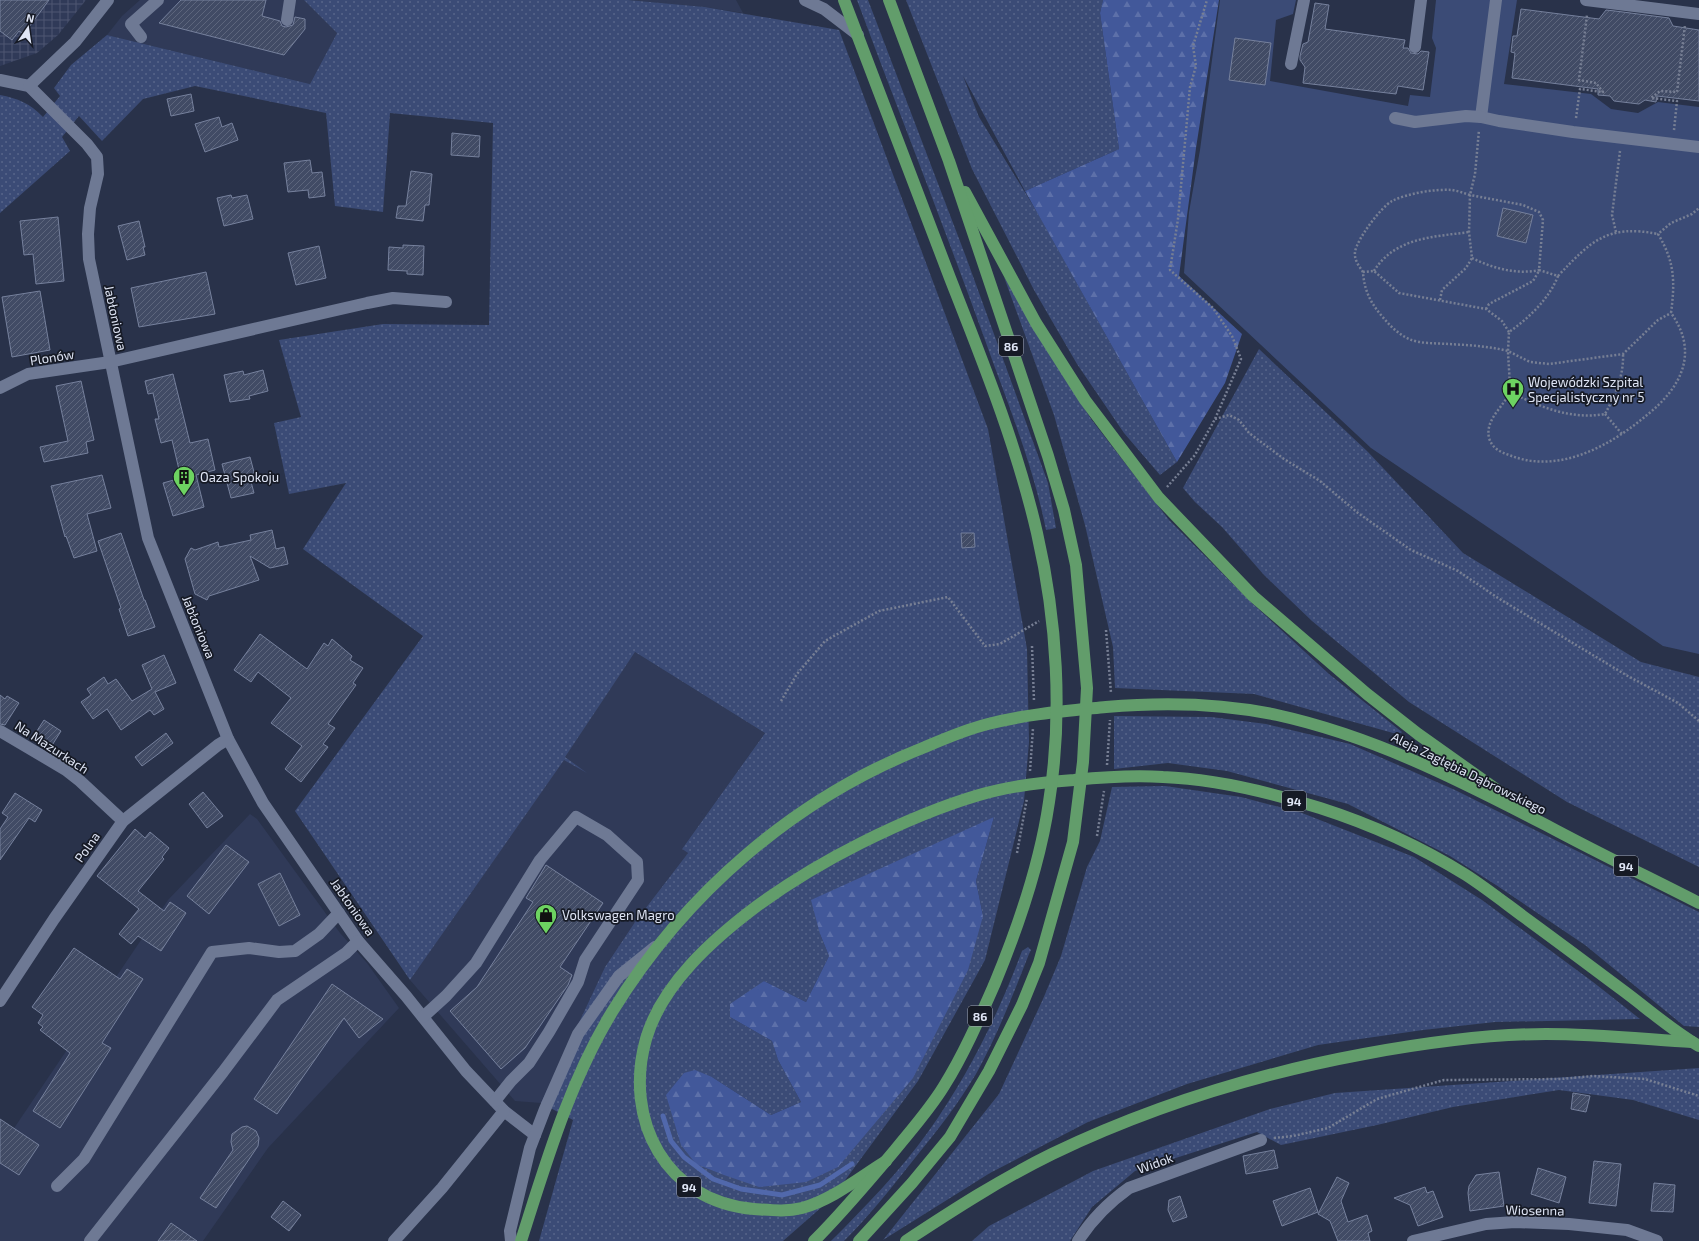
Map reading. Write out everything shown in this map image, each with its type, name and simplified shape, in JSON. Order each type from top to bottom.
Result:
[{"type":"main road","name":"86","points":[[814,1241],[848,1206],[925,1113],[944,1085],[961,1055],[1012,941],[1039,853],[1049,803],[1055,751],[1055,656],[1051,613],[1038,536],[1022,474],[986,370],[844,0]]},
{"type":"main road","name":"86","points":[[859,1241],[912,1183],[950,1137],[989,1071],[1022,1005],[1039,963],[1073,842],[1083,762],[1086,688],[1076,564],[1064,510],[1048,456],[949,160],[889,0]]},
{"type":"main road","name":"94","points":[[949,160],[1036,323],[1085,400],[1159,498],[1253,596],[1367,694],[1418,734],[1552,829]]},
{"type":"main road","name":"Aleja Zagłębia Dąbrowskiego","points":[[521,1241],[560,1122],[588,1056],[611,1014],[662,941],[698,900],[768,836],[808,806],[864,774],[945,739],[984,725],[1054,712],[1128,705],[1176,704],[1233,708],[1277,715],[1353,736],[1424,764],[1699,902]]},
{"type":"main road","name":"94","points":[[886,1161],[829,1197],[798,1208],[786,1210],[745,1208],[721,1203],[698,1193],[680,1180],[666,1164],[656,1147],[647,1124],[641,1103],[639,1084],[646,1037],[657,1012],[682,976],[720,936],[772,895],[835,856],[918,816],[982,794],[1017,786],[1053,781],[1134,776],[1184,778],[1244,788],[1320,808],[1353,820],[1420,849],[1466,876],[1675,1030],[1699,1044]]},
{"type":"main road","name":"94","points":[[906,1241],[969,1199],[1051,1155],[1107,1129],[1196,1095],[1305,1065],[1402,1047],[1477,1038],[1546,1034],[1699,1044]]},
{"type":"street","points":[[0,80],[28,86],[74,42],[108,0]]},
{"type":"street","points":[[141,37],[131,24],[158,0]]},
{"type":"street","points":[[287,20],[290,0]]},
{"type":"street","points":[[805,0],[824,9],[858,35]]},
{"type":"street","points":[[1291,64],[1304,0]]},
{"type":"street","points":[[1415,47],[1421,0]]},
{"type":"street","points":[[1481,117],[1496,0]]},
{"type":"street","points":[[1586,0],[1699,14]]},
{"type":"street","name":"Jabłoniowa","points":[[28,86],[87,144],[97,157],[98,174],[90,208],[88,234],[89,259],[148,538],[228,739],[264,803],[358,941],[423,1017],[466,1071],[504,1111],[535,1135]]},
{"type":"street","points":[[1394,118],[1415,122],[1466,116],[1481,117],[1573,132],[1699,147]]},
{"type":"street","name":"Plonów","points":[[0,388],[28,374],[110,362],[393,298],[446,302]]},
{"type":"street","name":"Na Mazurkach","points":[[0,731],[66,770],[123,821]]},
{"type":"street","name":"Polna","points":[[0,1001],[54,919],[123,821],[218,745],[228,739]]},
{"type":"street","points":[[423,1017],[446,996],[476,963],[540,860],[576,817],[607,835],[637,862],[638,880],[585,960],[578,982],[549,1032],[529,1063],[511,1081],[495,1101]]},
{"type":"street","points":[[57,1186],[84,1158],[212,952],[249,948],[279,952],[295,951],[319,934],[339,913]]},
{"type":"street","points":[[90,1241],[223,1072],[277,1000],[346,953],[358,941]]},
{"type":"street","points":[[511,1241],[510,1231],[524,1169],[535,1135],[578,1034],[619,976],[662,941]]},
{"type":"street","points":[[394,1241],[442,1188],[504,1111]]},
{"type":"street","name":"Widok","points":[[1078,1241],[1092,1220],[1111,1200],[1129,1188],[1261,1140]]},
{"type":"street","name":"Wiosenna","points":[[1413,1241],[1486,1224],[1515,1222],[1569,1224],[1627,1230],[1657,1241]]},
{"type":"path","points":[[1159,498],[1195,455],[1215,419],[1241,359],[1232,336],[1213,308],[1170,270],[1178,219],[1190,87],[1196,66],[1193,46],[1207,0]]},
{"type":"path","points":[[1573,132],[1580,89],[1603,92],[1596,83],[1579,80],[1587,16]]},
{"type":"path","points":[[1672,144],[1677,101],[1651,98],[1660,91],[1677,92],[1685,29]]},
{"type":"path","points":[[1440,300],[1442,290],[1466,268],[1472,258],[1469,232],[1470,195],[1475,174],[1481,117]]},
{"type":"path","points":[[1616,232],[1612,215],[1621,138]]},
{"type":"path","points":[[1486,310],[1489,304],[1533,281],[1539,270],[1543,220],[1539,212],[1523,205],[1470,195],[1453,190],[1414,194],[1391,202],[1368,226],[1358,242],[1355,258],[1363,272],[1365,290],[1374,307],[1388,324],[1401,335],[1410,340],[1427,343],[1494,347],[1508,351],[1530,362],[1549,364],[1623,354],[1658,320],[1671,312]]},
{"type":"path","points":[[1509,332],[1537,309],[1554,286],[1558,276],[1600,237],[1616,232],[1639,231],[1658,234],[1671,223],[1692,214],[1699,208]]},
{"type":"path","points":[[1374,271],[1379,262],[1394,250],[1407,243],[1426,237],[1469,232]]},
{"type":"path","points":[[1658,234],[1664,244],[1673,267],[1674,281],[1671,312],[1680,322],[1688,342]]},
{"type":"path","points":[[1472,258],[1486,265],[1522,272],[1539,270],[1558,276]]},
{"type":"path","points":[[1363,272],[1374,271],[1399,292],[1486,310],[1502,321],[1509,332],[1508,351],[1510,392],[1491,421],[1489,431],[1490,439],[1494,447],[1500,452],[1514,458],[1540,461],[1567,458],[1584,454],[1606,445],[1662,403],[1684,376],[1689,356]]},
{"type":"path","points":[[1605,414],[1621,373],[1623,354]]},
{"type":"path","points":[[1510,392],[1574,416],[1605,414]]},
{"type":"path","points":[[1605,414],[1622,434]]},
{"type":"path","points":[[1215,419],[1229,415],[1239,420],[1249,433],[1284,460],[1320,481],[1358,513],[1411,550],[1458,571],[1498,598],[1626,675],[1678,703],[1699,721]]},
{"type":"path","points":[[781,700],[797,674],[825,641],[879,612],[948,597],[986,646],[1000,644],[1051,613]]},
{"type":"path","points":[[1106,630],[1110,699]]},
{"type":"path","points":[[1032,646],[1034,705]]},
{"type":"path","points":[[1106,770],[1110,713]]},
{"type":"path","points":[[1030,776],[1033,726]]},
{"type":"path","points":[[1097,836],[1105,785]]},
{"type":"path","points":[[1017,852],[1028,792]]},
{"type":"path","points":[[1261,1140],[1293,1136],[1328,1128],[1377,1099],[1444,1080],[1561,1079],[1594,1076],[1645,1079],[1699,1096]]},
{"type":"shaded area","points":[[0,0],[86,0],[58,35],[37,53],[0,66]]},
{"type":"shaded area","points":[[140,0],[304,0],[337,33],[310,84],[107,35],[122,16]]},
{"type":"shaded area","points":[[304,0],[628,0],[705,7],[839,30],[988,429],[1027,649],[1029,742],[1024,801],[985,960],[918,1081],[832,1198],[783,1241],[539,1241],[573,1120],[541,1103],[605,967],[635,922],[688,853],[682,849],[765,733],[635,652],[565,757],[587,773],[564,760],[410,980],[295,811],[423,636],[303,549],[346,483],[289,494],[274,423],[301,417],[279,340],[383,324],[489,325],[493,123],[390,113],[383,212],[335,206],[326,113],[195,86],[143,99],[102,141],[79,116],[62,137],[70,151],[0,213],[0,95],[23,102],[34,108],[43,117],[60,96],[54,88],[71,65],[107,35],[310,84],[337,33]],"holes":[[[994,817],[976,881],[983,916],[759,1187],[712,1077],[771,1115],[801,1102],[778,1060],[772,1041],[730,1017],[764,981],[806,1002],[829,956],[820,934]]]},
{"type":"shaded area","points":[[628,0],[736,0],[743,13],[705,7]]},
{"type":"shaded area","points":[[857,0],[868,0],[966,257],[1048,483],[1056,528],[1046,530],[1041,505],[1027,457],[1011,410]]},
{"type":"shaded area","points":[[906,0],[1103,0],[1100,13],[1119,149],[1025,191],[963,76],[979,117],[1037,212],[1177,462],[1160,475],[1124,433],[1077,364],[1034,290],[972,169]]},
{"type":"shaded area","name":"Wojewódzki Szpital Specjalistyczny nr 5","points":[[1220,0],[1296,0],[1293,14],[1276,20],[1270,81],[1408,106],[1410,95],[1430,97],[1436,48],[1432,38],[1436,0],[1517,0],[1504,84],[1591,94],[1611,109],[1638,113],[1658,102],[1699,107],[1699,654],[1663,646],[1371,448],[1184,273],[1189,212],[1200,150]]},
{"type":"shaded area","points":[[1004,277],[1091,419],[1169,520],[1253,604],[1329,674],[1402,732],[1401,733],[1393,733],[1254,694],[1115,688],[1113,647],[1085,525],[1054,415]]},
{"type":"shaded area","points":[[1259,349],[1368,452],[1463,553],[1641,662],[1699,677],[1699,867],[1567,802],[1409,702],[1312,621],[1264,575],[1222,527],[1195,502],[1183,488]]},
{"type":"shaded area","points":[[635,652],[765,733],[682,849],[688,853],[635,922],[605,967],[541,1103],[515,1101],[410,980]]},
{"type":"shaded area","points":[[1114,716],[1211,717],[1266,724],[1350,744],[1455,790],[1699,912],[1699,1027],[1684,1026],[1585,945],[1496,885],[1450,856],[1348,804],[1227,771],[1168,763],[1114,769]]},
{"type":"shaded area","points":[[1165,786],[1241,797],[1302,813],[1414,857],[1482,900],[1593,982],[1640,1019],[1495,1022],[1423,1030],[1318,1045],[1187,1084],[1088,1122],[990,1173],[883,1240],[999,1094],[1043,999],[1061,956],[1087,867],[1100,841],[1112,787]]},
{"type":"shaded area","points":[[250,814],[257,819],[340,933],[367,963],[399,1008],[268,1148],[203,1241],[0,1241],[0,1149],[168,900]]},
{"type":"shaded area","points":[[1028,947],[1031,950],[998,1030],[984,1060],[962,1096],[931,1138],[863,1221],[844,1241],[831,1241],[894,1175],[943,1111],[969,1067],[992,1022],[1022,951]]},
{"type":"shaded area","points":[[1699,1068],[1699,1120],[1633,1100],[1559,1090],[1453,1107],[1281,1145],[1257,1132],[1135,1171],[1092,1207],[1070,1241],[972,1241],[989,1226],[1093,1171],[1270,1109],[1335,1093]]},
{"type":"green space","points":[[1103,0],[1219,0],[1196,148],[1179,276],[1242,334],[1225,383],[1177,462],[1025,191],[1119,149],[1100,13]]},
{"type":"green space","points":[[994,817],[976,881],[983,916],[968,970],[913,1078],[838,1167],[806,1182],[759,1187],[696,1164],[681,1145],[666,1095],[684,1073],[695,1070],[712,1077],[771,1115],[801,1102],[778,1060],[772,1041],[730,1017],[730,1004],[764,981],[806,1002],[829,956],[820,934],[811,900]]},
{"type":"building","points":[[0,0],[49,0],[24,34],[19,31],[12,40],[0,31]]},
{"type":"building","points":[[181,0],[266,0],[262,16],[280,21],[282,26],[286,27],[293,25],[295,17],[305,19],[305,29],[284,55],[159,23]]},
{"type":"building","points":[[1315,3],[1329,5],[1325,29],[1405,40],[1403,48],[1408,48],[1411,53],[1418,54],[1421,51],[1429,52],[1423,90],[1398,86],[1396,94],[1303,83],[1305,67],[1300,60],[1300,56],[1303,44],[1308,42]]},
{"type":"building","points":[[1521,9],[1599,19],[1606,10],[1615,11],[1669,18],[1673,26],[1699,30],[1699,101],[1657,96],[1656,102],[1645,100],[1639,104],[1614,101],[1610,96],[1598,95],[1598,89],[1512,78],[1515,53],[1511,52],[1513,36],[1517,36]]},
{"type":"building","points":[[1235,38],[1271,43],[1265,85],[1229,80]]},
{"type":"building","points":[[191,94],[194,111],[171,116],[167,99]]},
{"type":"building","points":[[219,117],[222,127],[232,123],[238,140],[205,152],[195,124]]},
{"type":"building","points":[[452,133],[480,136],[479,157],[451,155]]},
{"type":"building","points":[[310,160],[312,173],[322,172],[325,196],[309,198],[308,190],[288,192],[284,163]]},
{"type":"building","points":[[411,171],[432,174],[429,205],[425,205],[423,221],[396,218],[398,206],[406,206]]},
{"type":"building","points":[[231,195],[232,198],[247,195],[253,219],[224,226],[217,198]]},
{"type":"building","points":[[1503,208],[1533,215],[1526,243],[1497,236]]},
{"type":"building","points":[[58,217],[64,281],[36,284],[33,254],[24,255],[20,221]]},
{"type":"building","points":[[139,221],[145,247],[143,247],[145,255],[127,260],[118,226]]},
{"type":"building","points":[[403,245],[424,246],[423,275],[407,274],[407,271],[388,270],[389,247],[403,248]]},
{"type":"building","points":[[319,246],[326,278],[296,285],[288,253]]},
{"type":"building","points":[[206,272],[215,314],[139,327],[131,288]]},
{"type":"building","points":[[40,291],[50,350],[12,357],[2,297]]},
{"type":"building","points":[[263,370],[268,391],[249,396],[250,399],[230,402],[224,375],[243,371],[244,375]]},
{"type":"building","points":[[173,374],[190,443],[208,439],[215,470],[196,475],[204,507],[173,516],[163,483],[181,478],[172,440],[161,443],[155,419],[159,419],[153,393],[148,394],[145,381]]},
{"type":"building","points":[[81,381],[94,440],[86,442],[88,453],[44,462],[40,447],[68,441],[56,386]]},
{"type":"building","points":[[250,457],[255,476],[250,478],[254,493],[231,498],[222,464]]},
{"type":"building","points":[[102,475],[111,508],[87,514],[97,551],[74,558],[66,536],[65,537],[51,486]]},
{"type":"building","points":[[272,530],[276,549],[284,547],[288,564],[270,568],[250,556],[259,580],[209,596],[207,600],[195,594],[185,559],[191,548],[195,550],[218,542],[219,547],[251,540],[250,535]]},
{"type":"building","points":[[121,533],[155,627],[128,636],[119,609],[121,608],[98,541]]},
{"type":"building","points":[[961,533],[974,533],[975,547],[962,548]]},
{"type":"building","points":[[260,634],[307,669],[324,643],[328,646],[332,639],[352,656],[350,660],[363,668],[353,683],[356,685],[328,724],[335,728],[323,744],[328,747],[301,782],[285,769],[302,746],[271,723],[291,698],[258,672],[251,682],[234,670]]},
{"type":"building","points":[[164,655],[176,683],[155,692],[164,709],[154,715],[150,710],[121,730],[107,709],[93,719],[81,702],[91,695],[87,689],[104,677],[108,684],[116,679],[132,701],[152,689],[142,665]]},
{"type":"building","points":[[0,695],[5,699],[7,696],[19,703],[5,725],[0,724]]},
{"type":"building","points":[[44,720],[61,731],[51,747],[33,737]]},
{"type":"building","points":[[166,733],[173,743],[142,766],[135,757]]},
{"type":"building","points":[[203,792],[223,816],[207,828],[189,804]]},
{"type":"building","points":[[15,793],[42,810],[35,822],[29,818],[0,860],[0,829],[8,817],[2,813]]},
{"type":"building","points":[[135,829],[145,838],[150,832],[169,848],[162,857],[164,859],[138,891],[164,911],[170,902],[186,913],[161,951],[138,936],[131,944],[119,934],[139,909],[97,876]]},
{"type":"building","points":[[226,845],[249,862],[209,914],[187,896]]},
{"type":"building","name":"Volkswagen Magro","points":[[546,865],[603,903],[560,967],[572,975],[568,985],[525,1048],[501,1069],[450,1011],[477,987],[533,902],[526,898]]},
{"type":"building","points":[[280,873],[300,915],[279,926],[258,884]]},
{"type":"building","points":[[74,948],[120,979],[127,969],[143,979],[102,1043],[111,1048],[60,1128],[33,1111],[70,1053],[40,1030],[43,1027],[38,1023],[43,1015],[32,1007]]},
{"type":"building","points":[[332,984],[383,1019],[359,1038],[344,1018],[277,1114],[254,1099]]},
{"type":"building","points":[[1573,1093],[1590,1096],[1586,1112],[1571,1109]]},
{"type":"building","points":[[0,1119],[39,1145],[19,1175],[0,1163]]},
{"type":"building","points":[[247,1126],[256,1131],[259,1138],[258,1146],[216,1208],[200,1198],[233,1150],[231,1142],[232,1134],[242,1127]]},
{"type":"building","points":[[1274,1150],[1278,1168],[1246,1174],[1243,1156]]},
{"type":"building","points":[[1594,1161],[1621,1164],[1616,1206],[1589,1203]]},
{"type":"building","points":[[1538,1168],[1566,1177],[1559,1203],[1531,1194]]},
{"type":"building","points":[[1499,1172],[1504,1206],[1470,1211],[1468,1193],[1469,1186],[1476,1175]]},
{"type":"building","points":[[1337,1177],[1349,1183],[1341,1201],[1348,1222],[1367,1215],[1372,1231],[1368,1233],[1370,1241],[1338,1241],[1330,1221],[1318,1214]]},
{"type":"building","points":[[1654,1183],[1675,1185],[1673,1212],[1651,1211]]},
{"type":"building","points":[[1425,1187],[1427,1193],[1433,1191],[1443,1217],[1418,1226],[1410,1205],[1394,1198]]},
{"type":"building","points":[[1310,1188],[1318,1212],[1282,1226],[1273,1201]]},
{"type":"building","points":[[1180,1196],[1187,1217],[1173,1222],[1168,1210],[1169,1200]]},
{"type":"building","points":[[283,1201],[301,1215],[289,1231],[271,1217]]},
{"type":"building","points":[[171,1223],[197,1241],[158,1241]]},
{"type":"waterway","points":[[663,1116],[671,1141],[684,1157],[713,1179],[741,1189],[782,1195],[820,1185],[852,1164]]},
{"type":"place","name":"Wojewódzki Szpital Specjalistyczny nr 5","points":[[1513,408]]},
{"type":"place","name":"Oaza Spokoju","points":[[184,496]]},
{"type":"place","name":"Volkswagen Magro","points":[[546,934]]}]
